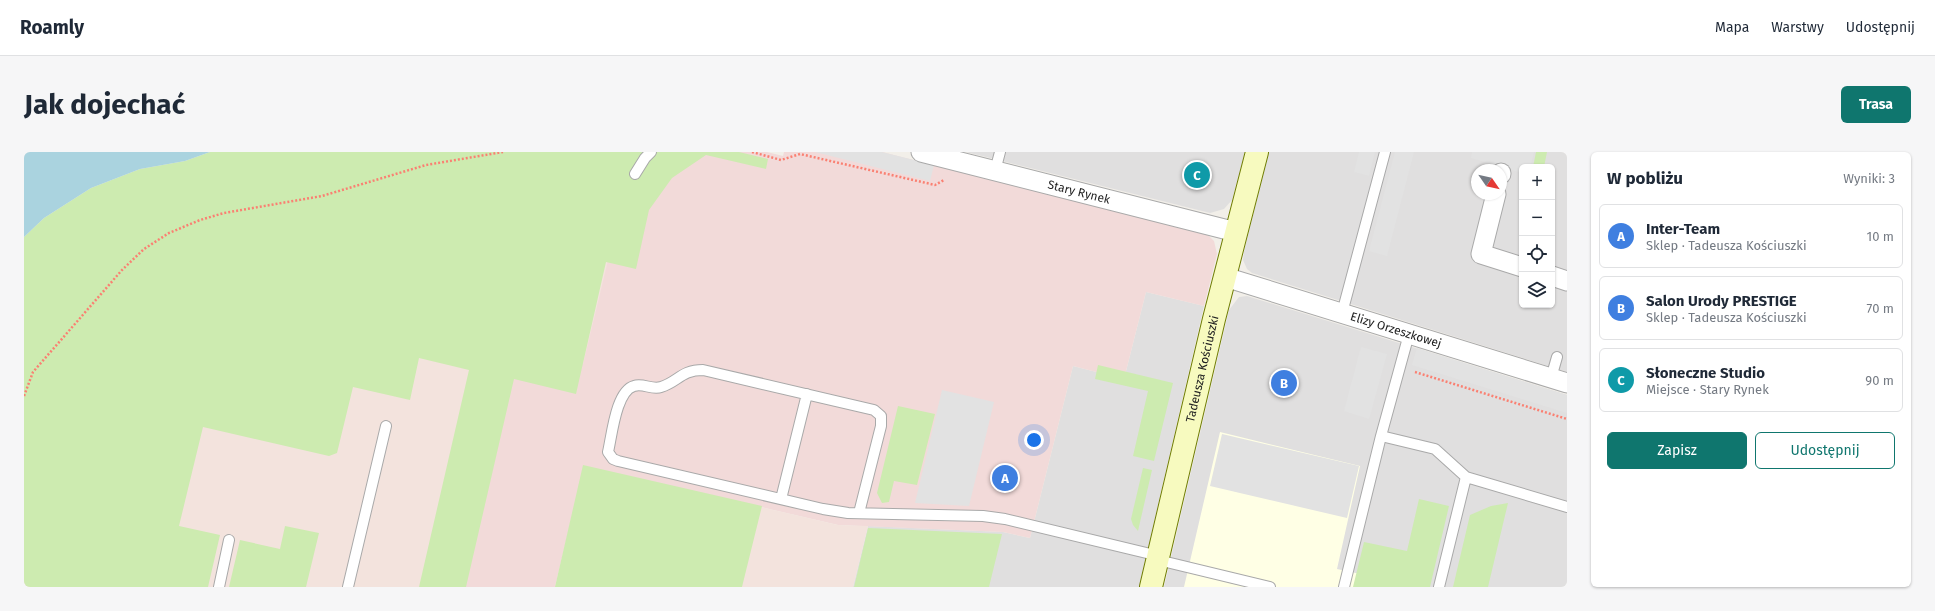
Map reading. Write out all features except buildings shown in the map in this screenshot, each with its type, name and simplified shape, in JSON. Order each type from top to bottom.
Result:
[{"type":"street","name":"Stary Rynek","points":[[921,152],[1236,232]]},
{"type":"street","name":"Tadeusza Kościuszki","points":[[1152,587],[1225,277],[1257,152]]},
{"type":"street","points":[[1494,200],[1481,254],[1519,266]]},
{"type":"street","name":"Elizy Orzeszkowej","points":[[1225,277],[1559,380]]},
{"type":"street","points":[[1555,277],[1567,281]]},
{"type":"lane","points":[[636,174],[644,158],[651,152]]},
{"type":"lane","points":[[995,171],[1000,152]]},
{"type":"lane","points":[[1342,313],[1385,152]]},
{"type":"lane","points":[[1344,587],[1381,436],[1409,334]]},
{"type":"lane","points":[[1557,357],[1559,380]]},
{"type":"lane","points":[[859,513],[881,426],[881,416],[874,410],[703,370],[689,371],[660,388],[636,385],[626,390],[620,398],[608,452],[613,459],[824,509],[859,513],[983,516],[1005,519],[1270,587]]},
{"type":"lane","points":[[781,499],[807,394]]},
{"type":"lane","points":[[348,587],[386,426]]},
{"type":"lane","points":[[1381,436],[1434,449],[1466,477],[1567,507]]},
{"type":"lane","points":[[1439,587],[1466,477]]},
{"type":"lane","points":[[219,587],[229,540]]},
{"type":"path","points":[[24,396],[33,372],[122,270],[144,249],[169,233],[200,220],[224,213],[322,196],[426,165],[503,152]]},
{"type":"shaded area","points":[[634,152],[767,152],[783,156],[784,152],[882,152],[1204,234],[1209,236],[1214,241],[1217,254],[1204,306],[1146,292],[1124,379],[1073,366],[1030,538],[1003,532],[838,525],[584,466],[555,587],[447,587],[503,345]]},
{"type":"shaded area","points":[[815,152],[882,152],[934,165],[930,181]]},
{"type":"shaded area","points":[[966,152],[1245,152],[1232,200],[1224,209],[1210,213]]},
{"type":"shaded area","points":[[1269,152],[1567,152],[1567,372],[1252,273],[1247,269],[1243,260]]},
{"type":"shaded area","points":[[1359,152],[1375,152],[1369,176],[1354,172]]},
{"type":"shaded area","points":[[1395,152],[1414,152],[1387,256],[1369,251]]},
{"type":"shaded area","points":[[1472,152],[1534,152],[1531,164],[1519,164],[1519,172],[1507,169],[1507,164],[1491,164],[1471,158]]},
{"type":"shaded area","points":[[621,207],[583,364],[503,345],[447,587],[24,587],[24,459]]},
{"type":"shaded area","points":[[1146,292],[1204,306],[1139,587],[853,587],[868,526],[1003,532],[1030,538],[1073,366],[1124,379]]},
{"type":"shaded area","points":[[1247,296],[1567,395],[1567,587],[1164,587],[1229,310],[1239,297]]},
{"type":"shaded area","points":[[1361,347],[1387,354],[1369,419],[1344,411]]},
{"type":"shaded area","points":[[1417,348],[1567,395],[1567,413],[1412,365]]},
{"type":"shaded area","points":[[942,390],[994,402],[969,506],[915,503]]},
{"type":"shaded area","points":[[1220,432],[1360,466],[1337,569],[1421,587],[1184,587]]},
{"type":"shaded area","points":[[1222,434],[1359,466],[1347,518],[1210,486]]},
{"type":"shaded area","points":[[584,466],[838,525],[868,526],[853,587],[555,587]]},
{"type":"green space","points":[[210,152],[739,152],[768,159],[766,169],[706,155],[672,178],[649,210],[636,269],[606,262],[576,394],[514,379],[466,587],[419,587],[469,370],[419,358],[410,400],[353,387],[337,453],[329,456],[203,427],[179,526],[220,535],[208,587],[24,587],[24,237],[44,218],[91,188],[140,169],[185,161]]},
{"type":"green space","points":[[1536,152],[1547,152],[1545,164],[1534,164]]},
{"type":"green space","points":[[1098,365],[1173,383],[1154,461],[1133,456],[1148,391],[1095,379]]},
{"type":"green space","points":[[898,406],[935,414],[917,485],[894,481],[889,502],[882,503],[877,493]]},
{"type":"green space","points":[[583,465],[762,506],[742,587],[555,587]]},
{"type":"green space","points":[[1143,468],[1152,470],[1138,531],[1133,525],[1131,519]]},
{"type":"green space","points":[[1419,499],[1449,506],[1430,587],[1353,587],[1364,542],[1407,551]]},
{"type":"green space","points":[[1508,503],[1488,587],[1453,587],[1470,515],[1491,506]]},
{"type":"green space","points":[[285,526],[319,533],[306,587],[229,587],[240,540],[280,549]]},
{"type":"green space","points":[[868,528],[1002,534],[989,587],[854,587]]},
{"type":"water","points":[[24,152],[210,152],[185,161],[140,169],[91,188],[44,218],[24,237]]},
{"type":"place","name":"Słoneczne Studio","points":[[1197,175]]},
{"type":"place","name":"Salon Urody PRESTIGE","points":[[1284,383]]},
{"type":"place","name":"Inter-Team","points":[[1005,478]]}]
